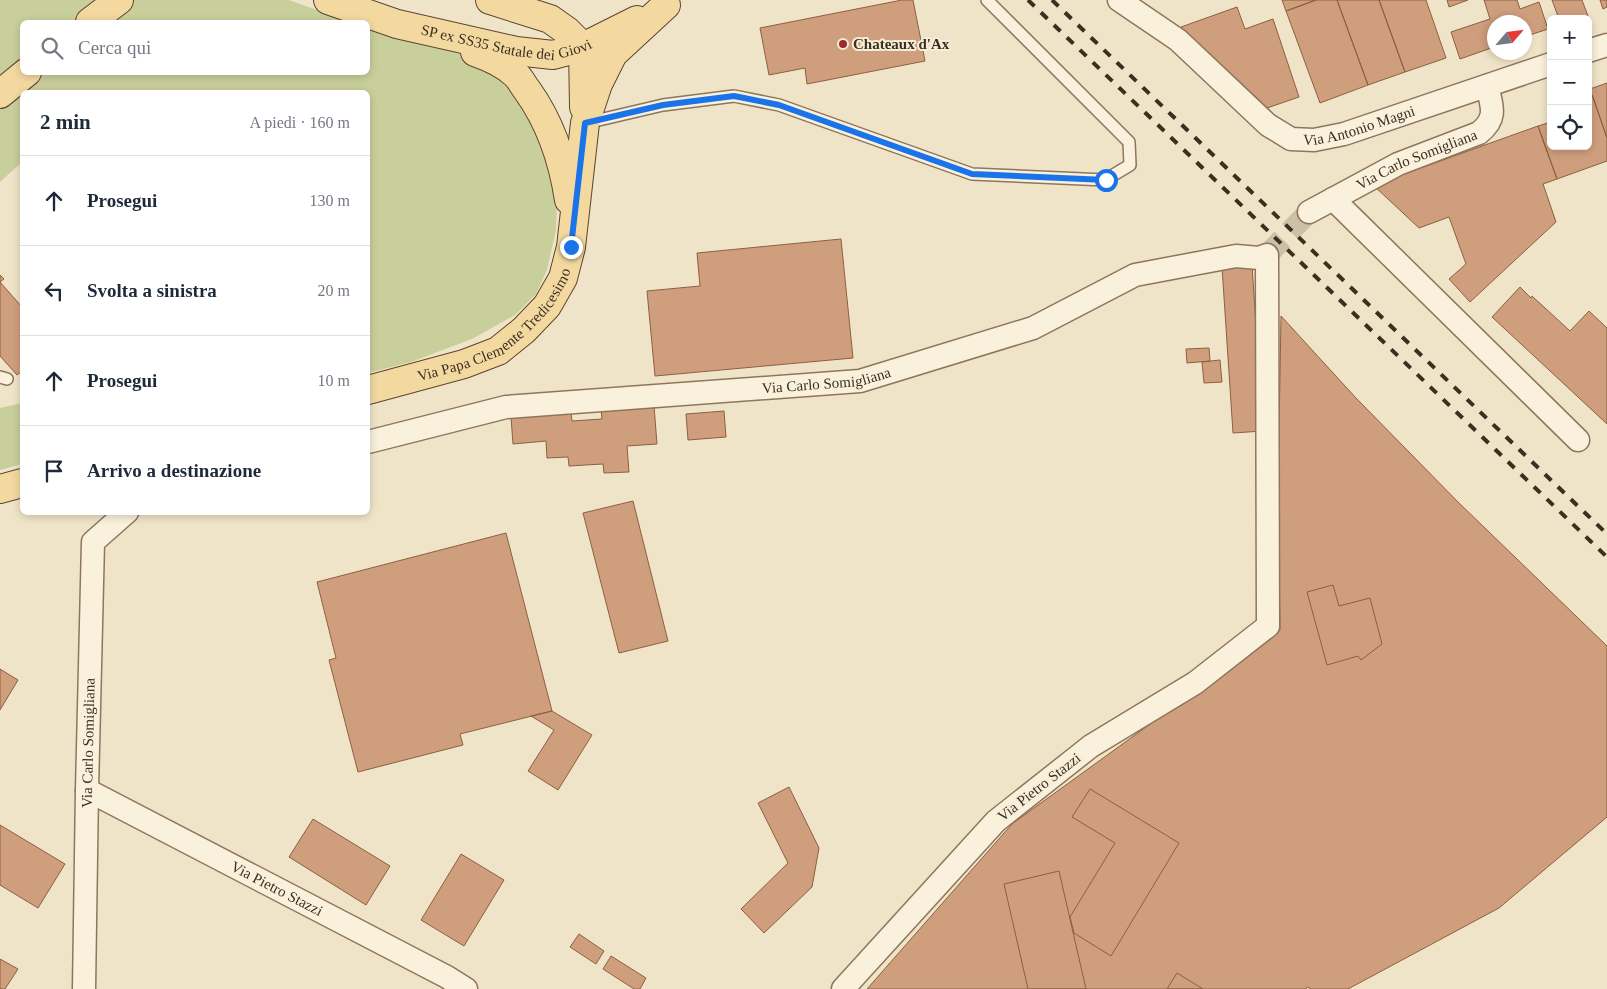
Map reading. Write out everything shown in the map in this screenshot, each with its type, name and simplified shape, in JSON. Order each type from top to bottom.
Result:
[{"type":"main road","points":[[93,20],[119,0]]},
{"type":"main road","name":"SP ex SS35 Statale dei Giovi","points":[[328,0],[397,24],[516,51],[553,55],[582,47],[672,2]]},
{"type":"main road","points":[[490,0],[550,19],[568,31],[582,47],[585,123],[573,218]]},
{"type":"main road","points":[[585,123],[598,84],[613,54],[672,2]]},
{"type":"main road","points":[[397,24],[490,57],[515,74],[536,103],[550,130],[565,173],[573,218]]},
{"type":"main road","points":[[0,94],[23,75]]},
{"type":"main road","name":"Via Papa Clemente Tredicesimo","points":[[370,389],[464,364],[498,351],[524,330],[547,306],[563,278],[571,247],[573,218]]},
{"type":"main road","points":[[0,489],[20,484]]},
{"type":"street","name":"Via Antonio Magni","points":[[1119,0],[1178,40],[1268,125],[1291,139],[1314,140],[1344,134],[1547,65]]},
{"type":"street","points":[[1592,50],[1607,45]]},
{"type":"street","name":"Via Carlo Somigliana","points":[[1309,212],[1398,164],[1479,133],[1490,123],[1493,111],[1487,86]]},
{"type":"street","points":[[1333,199],[1578,440]]},
{"type":"street","name":"Via Carlo Somigliana","points":[[370,441],[506,407],[860,381],[1033,328],[1135,275],[1236,256],[1259,258],[1266,255],[1268,626]]},
{"type":"street","name":"Via Carlo Somigliana","points":[[84,989],[93,542],[124,515]]},
{"type":"street","name":"Via Pietro Stazzi","points":[[843,989],[996,820],[1091,746],[1196,683],[1268,626]]},
{"type":"street","name":"Via Pietro Stazzi","points":[[87,790],[447,977],[466,989]]},
{"type":"lane","points":[[585,123],[663,105],[734,96],[779,105],[972,174],[1106,180],[1130,165],[1128,142],[987,0]]},
{"type":"green space","points":[[0,0],[289,0],[344,20],[20,20],[20,75],[370,75],[370,30],[480,59],[511,84],[549,157],[557,200],[556,230],[547,270],[536,294],[515,315],[472,339],[411,362],[370,372],[370,90],[20,90],[20,164],[0,182]]},
{"type":"green space","points":[[20,403],[20,465],[0,470],[0,408]]},
{"type":"building","name":"Chateaux d'Ax","points":[[902,0],[913,0],[925,61],[807,84],[805,68],[769,75],[760,28]]},
{"type":"building","points":[[1282,0],[1316,0],[1286,11]]},
{"type":"building","points":[[1316,0],[1337,0],[1368,85],[1320,103],[1286,11]]},
{"type":"building","points":[[1337,0],[1379,0],[1405,72],[1368,85]]},
{"type":"building","points":[[1379,0],[1426,0],[1446,58],[1405,72]]},
{"type":"building","points":[[1447,0],[1468,0],[1449,7]]},
{"type":"building","points":[[1484,0],[1517,0],[1520,9],[1539,2],[1547,29],[1532,34],[1532,15],[1489,15]]},
{"type":"building","points":[[1552,0],[1582,0],[1588,15],[1558,15]]},
{"type":"building","points":[[1600,0],[1607,0],[1607,7],[1603,9]]},
{"type":"building","points":[[1237,7],[1245,29],[1273,19],[1299,97],[1267,108],[1181,27]]},
{"type":"building","points":[[1487,20],[1487,49],[1460,59],[1451,32]]},
{"type":"building","points":[[1607,83],[1607,138],[1592,95],[1592,88]]},
{"type":"building","points":[[1592,97],[1607,138],[1607,161],[1557,179],[1538,126],[1547,123],[1547,150],[1592,150]]},
{"type":"building","points":[[1538,126],[1557,179],[1543,184],[1556,222],[1470,302],[1449,279],[1466,264],[1449,217],[1419,228],[1373,185]]},
{"type":"building","points":[[841,239],[853,358],[655,376],[647,291],[700,286],[697,253]]},
{"type":"building","points":[[1252,265],[1263,431],[1233,433],[1222,267]]},
{"type":"building","points":[[0,282],[20,305],[20,373],[17,375],[0,356]]},
{"type":"building","points":[[1520,287],[1570,331],[1589,311],[1607,328],[1607,424],[1492,317]]},
{"type":"building","points":[[1281,316],[1356,398],[1458,502],[1607,646],[1607,817],[1499,908],[1348,989],[1311,989],[1307,987],[1306,989],[867,989],[1012,824],[1280,630],[1278,490]]},
{"type":"building","points":[[1209,348],[1210,361],[1187,363],[1186,349]]},
{"type":"building","points":[[1220,360],[1222,382],[1204,383],[1202,362]]},
{"type":"building","points":[[654,406],[657,444],[627,446],[629,472],[604,473],[603,464],[569,466],[568,457],[547,458],[546,441],[513,444],[511,417],[571,412],[572,421],[602,419],[601,410]]},
{"type":"building","points":[[724,411],[726,437],[688,440],[686,414]]},
{"type":"building","points":[[633,501],[668,641],[619,653],[583,513]]},
{"type":"building","points":[[506,533],[552,711],[460,734],[463,745],[358,772],[329,660],[336,658],[317,582]]},
{"type":"building","points":[[1333,585],[1339,606],[1370,598],[1382,644],[1361,660],[1358,656],[1327,665],[1307,592]]},
{"type":"building","points":[[0,669],[18,680],[0,710]]},
{"type":"building","points":[[552,711],[592,735],[558,790],[528,771],[554,730],[531,716]]},
{"type":"building","points":[[789,787],[819,848],[812,887],[764,933],[741,909],[788,863],[758,803]]},
{"type":"building","points":[[1090,789],[1179,843],[1111,956],[1074,933],[1070,917],[1115,843],[1072,817]]},
{"type":"building","points":[[313,819],[390,866],[366,905],[289,857]]},
{"type":"building","points":[[0,825],[65,864],[38,908],[0,885]]},
{"type":"building","points":[[461,854],[504,880],[464,946],[421,920]]},
{"type":"building","points":[[1059,871],[1086,989],[1028,989],[1004,884]]},
{"type":"building","points":[[579,934],[604,951],[596,964],[570,947]]},
{"type":"building","points":[[611,956],[646,978],[640,989],[634,989],[603,969]]},
{"type":"building","points":[[0,959],[18,969],[5,989],[0,989]]},
{"type":"building","points":[[1177,973],[1203,989],[1167,989]]},
{"type":"tunnel","points":[[1267,255],[1309,212]]},
{"type":"railway","points":[[1028,0],[1607,557]]},
{"type":"railway","points":[[1052,0],[1607,534]]},
{"type":"place","name":"Chateaux d'Ax","points":[[843,44]]},
{"type":"route","points":[[571,247],[585,123],[663,105],[734,96],[779,105],[972,174],[1106,180]]}]
